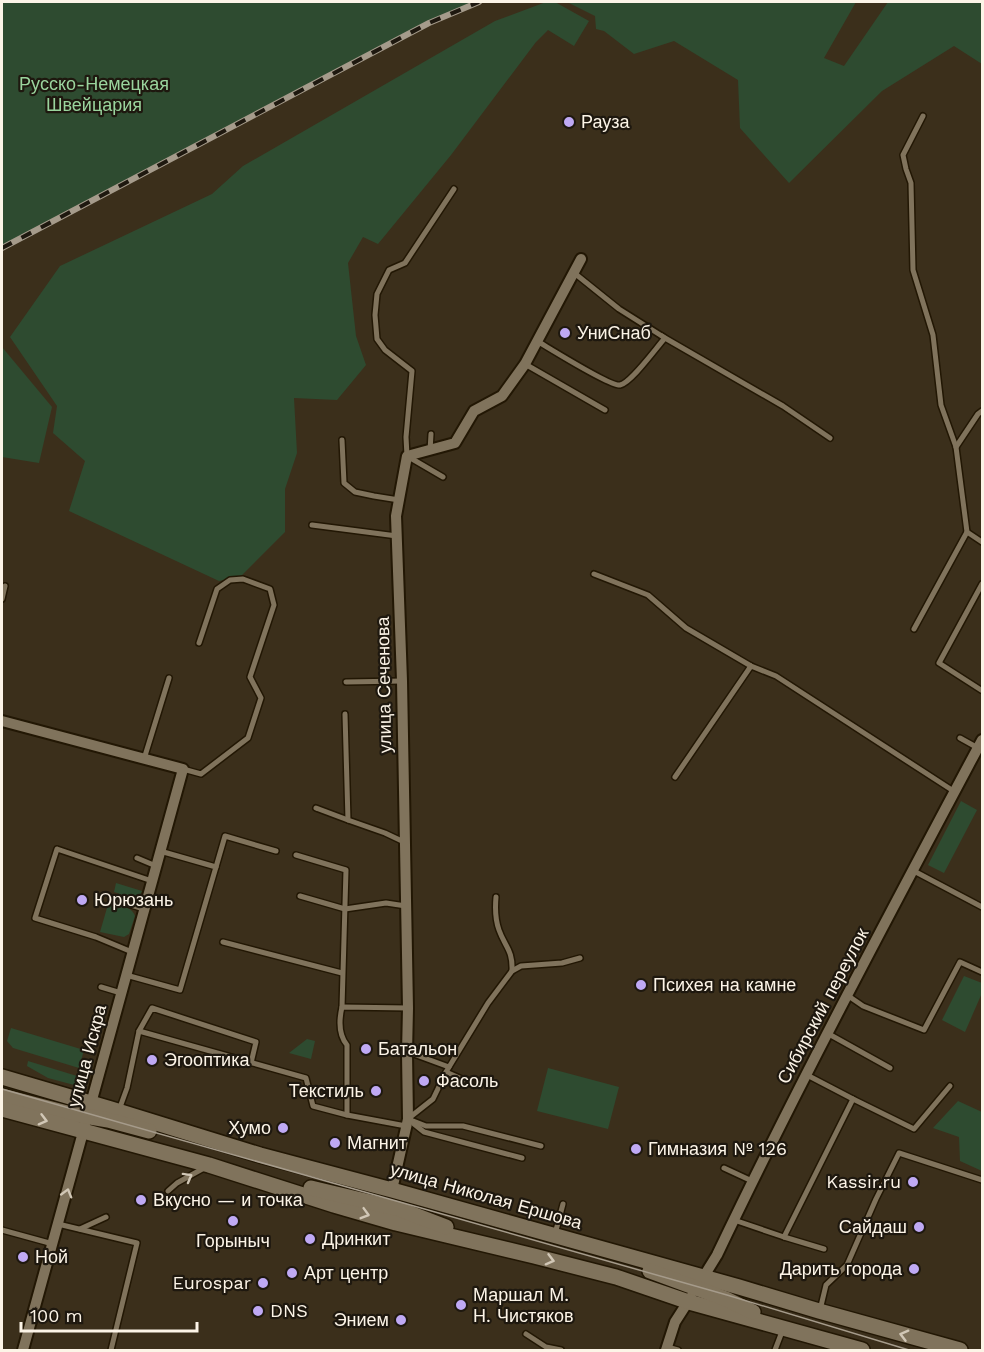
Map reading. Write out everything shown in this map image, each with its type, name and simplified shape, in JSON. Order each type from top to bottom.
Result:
[{"type":"main road","points":[[2,1078],[87,1117]]},
{"type":"main road","points":[[2,1096],[192,1142],[260,1155],[400,1203],[552,1235],[696,1289],[783,1327],[862,1350]]},
{"type":"main road","name":"улица Николая Ершова","points":[[2,1109],[87,1117],[209,1165],[399,1209],[493,1246],[616,1277],[696,1289]]},
{"type":"main road","name":"улица Николая Ершова","points":[[87,1117],[118,1111],[260,1155],[552,1235]]},
{"type":"main road","points":[[696,1289],[819,1311],[960,1350]]},
{"type":"street","points":[[407,456],[455,443],[474,411],[502,396],[525,364],[581,259]]},
{"type":"street","name":"улица Сеченова","points":[[392,1190],[407,1122],[408,1008],[402,681],[396,516],[407,456]]},
{"type":"street","points":[[2,721],[183,769]]},
{"type":"street","name":"Сибирский переулок","points":[[670,1349],[675,1322],[717,1255],[827,1033],[912,870],[981,746]]},
{"type":"street","name":"улица Искра","points":[[23,1350],[183,769]]},
{"type":"lane","points":[[915,629],[967,532],[956,447],[941,405],[933,336],[913,270],[911,183],[903,155],[923,116]]},
{"type":"lane","points":[[443,477],[407,456],[406,436],[412,371],[386,350],[377,339],[375,315],[377,294],[389,270],[405,263],[454,189]]},
{"type":"lane","points":[[573,272],[619,309],[783,406],[830,438]]},
{"type":"lane","points":[[537,341],[615,385],[621,385],[630,379],[665,338]]},
{"type":"lane","points":[[525,364],[605,411]]},
{"type":"lane","points":[[956,447],[982,411]]},
{"type":"lane","points":[[430,451],[431,434]]},
{"type":"lane","points":[[342,440],[344,483],[355,492],[399,500]]},
{"type":"lane","points":[[312,525],[397,536]]},
{"type":"lane","points":[[967,532],[982,542]]},
{"type":"lane","points":[[594,574],[648,595],[686,628],[751,666],[776,676],[955,792]]},
{"type":"lane","points":[[183,769],[201,774],[248,738],[261,698],[250,677],[274,604],[270,590],[243,579],[230,580],[218,589],[199,643]]},
{"type":"lane","points":[[981,690],[939,663],[982,584]]},
{"type":"lane","points":[[2,599],[5,586]]},
{"type":"lane","points":[[675,777],[751,666]]},
{"type":"lane","points":[[144,759],[170,678]]},
{"type":"lane","points":[[345,682],[402,681]]},
{"type":"lane","points":[[345,714],[348,820]]},
{"type":"lane","points":[[960,738],[981,746]]},
{"type":"lane","points":[[316,808],[404,842]]},
{"type":"lane","points":[[126,975],[180,990],[225,836],[276,851]]},
{"type":"lane","points":[[132,952],[96,937],[35,918],[57,849],[152,881]]},
{"type":"lane","points":[[160,851],[216,867]]},
{"type":"lane","points":[[296,855],[346,870],[342,1007],[339,1018],[341,1038],[347,1044],[347,1115]]},
{"type":"lane","points":[[137,858],[156,866]]},
{"type":"lane","points":[[912,870],[982,907]]},
{"type":"lane","points":[[300,897],[345,909],[386,903],[406,906]]},
{"type":"lane","points":[[495,897],[499,931],[512,959],[512,971]]},
{"type":"lane","points":[[118,901],[144,909]]},
{"type":"lane","points":[[223,942],[342,974]]},
{"type":"lane","points":[[407,1122],[433,1099],[448,1069],[488,1003],[512,971],[521,966],[562,963],[580,958]]},
{"type":"lane","points":[[847,995],[864,1006],[924,1030],[960,962],[982,972]]},
{"type":"lane","points":[[101,987],[121,993]]},
{"type":"lane","points":[[342,1007],[408,1008]]},
{"type":"lane","points":[[118,1111],[127,1088],[139,1031],[152,1008],[256,1042],[251,1063]]},
{"type":"lane","points":[[139,1031],[306,1078],[313,1106],[347,1115],[426,1126],[463,1126],[541,1146]]},
{"type":"lane","points":[[827,1033],[890,1068]]},
{"type":"lane","points":[[407,1053],[448,1069],[464,1080]]},
{"type":"lane","points":[[806,1074],[853,1100],[914,1129],[950,1086]]},
{"type":"lane","points":[[784,1237],[853,1100]]},
{"type":"lane","points":[[407,1122],[424,1132],[522,1158]]},
{"type":"lane","points":[[819,1311],[826,1286],[847,1265],[899,1153],[982,1180]]},
{"type":"lane","points":[[168,1191],[177,1183],[209,1165]]},
{"type":"lane","points":[[724,1168],[753,1181]]},
{"type":"lane","points":[[552,1235],[563,1204]]},
{"type":"lane","points":[[80,1229],[106,1217]]},
{"type":"lane","points":[[734,1220],[824,1249]]},
{"type":"lane","points":[[58,1224],[137,1243],[111,1350]]},
{"type":"lane","points":[[2,1240],[3,1230],[53,1244]]},
{"type":"lane","points":[[775,1350],[783,1327]]},
{"type":"lane","points":[[526,1334],[546,1347],[561,1350]]},
{"type":"green space","name":"Русско-Немецкая Швейцария","points":[[2,2],[479,2],[429,23],[2,248]]},
{"type":"green space","points":[[546,2],[555,2],[589,21],[574,46],[548,30],[536,42],[451,155],[378,244],[363,237],[348,263],[356,336],[366,365],[337,400],[294,398],[297,453],[285,489],[285,532],[241,576],[219,581],[69,511],[85,461],[53,433],[57,406],[10,337],[60,266],[212,194],[243,166],[495,21]]},
{"type":"green space","points":[[567,2],[856,2],[824,58],[844,66],[888,2],[982,2],[982,64],[954,46],[882,91],[789,183],[740,128],[738,80],[674,41],[634,54],[604,31],[596,29],[595,16]]},
{"type":"green space","points":[[2,347],[52,407],[39,463],[2,457]]},
{"type":"green space","points":[[961,801],[977,810],[944,873],[928,865]]},
{"type":"green space","points":[[116,883],[142,891],[137,897],[126,896],[114,892]]},
{"type":"green space","points":[[109,901],[128,908],[135,916],[129,934],[124,937],[100,932]]},
{"type":"green space","points":[[964,976],[982,983],[982,993],[965,1032],[942,1020]]},
{"type":"green space","points":[[11,1028],[84,1050],[79,1068],[13,1048],[7,1041]]},
{"type":"green space","points":[[307,1039],[315,1041],[311,1059],[289,1053]]},
{"type":"green space","points":[[28,1061],[77,1076],[74,1085],[48,1078],[27,1066]]},
{"type":"green space","points":[[548,1068],[619,1087],[608,1129],[537,1111]]},
{"type":"green space","points":[[958,1101],[982,1112],[982,1171],[960,1161],[959,1137],[933,1128]]},
{"type":"tram line","points":[[2,1089],[727,1295],[909,1350]]},
{"type":"railway","points":[[2,248],[429,23],[479,2]]},
{"type":"place","name":"Рауза","points":[[569,122]]},
{"type":"place","name":"УниСнаб","points":[[565,333]]},
{"type":"place","name":"Юрюзань","points":[[82,900]]},
{"type":"place","name":"Психея на камне","points":[[641,985]]},
{"type":"place","name":"Батальон","points":[[366,1049]]},
{"type":"place","name":"Эгооптика","points":[[152,1060]]},
{"type":"place","name":"Фасоль","points":[[424,1081]]},
{"type":"place","name":"Текстиль","points":[[376,1091]]},
{"type":"place","name":"Хумо","points":[[283,1128]]},
{"type":"place","name":"Магнит","points":[[335,1143]]},
{"type":"place","name":"Гимназия № 126","points":[[636,1149]]},
{"type":"place","name":"Kassir.ru","points":[[913,1182]]},
{"type":"place","name":"Вкусно — и точка","points":[[141,1200]]},
{"type":"place","name":"Горыныч","points":[[233,1221]]},
{"type":"place","name":"Сайдаш","points":[[919,1227]]},
{"type":"place","name":"Дринкит","points":[[310,1239]]},
{"type":"place","name":"Ной","points":[[23,1257]]},
{"type":"place","name":"Дарить города","points":[[914,1269]]},
{"type":"place","name":"Арт центр","points":[[292,1273]]},
{"type":"place","name":"Eurospar","points":[[263,1283]]},
{"type":"place","name":"Маршал М. Н. Чистяков","points":[[461,1305]]},
{"type":"place","name":"DNS","points":[[258,1311]]},
{"type":"place","name":"Энием","points":[[401,1320]]}]
